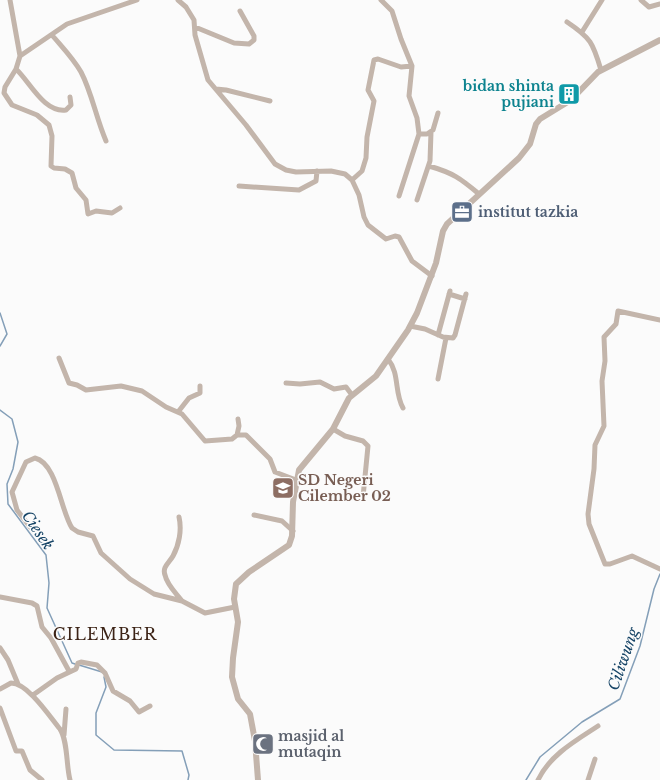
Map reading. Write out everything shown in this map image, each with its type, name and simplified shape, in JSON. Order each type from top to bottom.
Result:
[{"type":"street","points":[[10,0],[20,56],[16,69],[5,87],[5,94],[12,105],[37,115],[49,125],[52,136],[52,167],[55,169],[66,169],[72,173],[76,188],[86,200],[89,214],[96,211],[112,213],[120,208]]},
{"type":"street","points":[[20,56],[73,21],[137,0]]},
{"type":"street","points":[[178,0],[194,19],[195,34],[208,80],[277,166],[296,172],[338,172],[352,180],[360,197],[364,217],[369,226],[386,239],[395,236],[399,237],[412,261],[432,276]]},
{"type":"street","points":[[381,0],[392,11],[400,39],[412,66],[409,96],[418,118],[419,134],[399,196]]},
{"type":"street","points":[[582,32],[602,0]]},
{"type":"street","points":[[641,0],[649,7],[660,4]]},
{"type":"street","points":[[195,27],[234,43],[248,45],[255,38],[240,11]]},
{"type":"street","points":[[567,22],[582,32],[594,45],[601,70]]},
{"type":"street","points":[[52,35],[81,72],[90,93],[97,120],[106,141]]},
{"type":"street","points":[[258,780],[255,740],[250,714],[238,699],[232,677],[238,622],[234,590],[238,581],[285,549],[291,541],[293,531],[292,506],[296,480],[301,465],[333,429],[352,395],[374,378],[410,326],[432,276],[445,228],[460,210],[502,175],[523,153],[531,142],[535,126],[540,119],[571,100],[592,77],[601,70],[660,40]]},
{"type":"street","points":[[352,180],[362,171],[366,158],[368,132],[374,104],[373,98],[368,90],[374,60],[378,58],[404,68],[412,66]]},
{"type":"street","points":[[16,69],[44,102],[52,107],[66,110],[71,105],[70,97]]},
{"type":"street","points":[[216,89],[270,101]]},
{"type":"street","points":[[417,200],[429,166],[432,148],[431,132],[434,128],[438,113]]},
{"type":"street","points":[[419,134],[431,132]]},
{"type":"street","points":[[429,166],[450,172],[461,178],[479,194]]},
{"type":"street","points":[[239,186],[301,189],[316,181],[317,171]]},
{"type":"street","points":[[410,326],[425,329],[438,335],[446,338],[453,338],[455,336],[466,296],[450,293],[438,335]]},
{"type":"street","points":[[660,320],[618,311],[616,324],[604,337],[605,362],[602,382],[604,426],[594,445],[588,520],[605,564],[610,564],[632,556],[660,569]]},
{"type":"street","points":[[438,379],[446,338]]},
{"type":"street","points":[[59,358],[69,383],[90,390],[117,386],[133,387],[142,391],[166,407],[178,412],[205,441],[232,439],[237,435],[244,434],[248,436],[270,459],[276,473],[296,480]]},
{"type":"street","points":[[388,359],[395,372],[398,394],[403,408]]},
{"type":"street","points":[[286,383],[300,384],[320,382],[334,389],[346,387],[352,395]]},
{"type":"street","points":[[178,412],[189,398],[200,393],[200,386]]},
{"type":"street","points":[[237,435],[239,426],[238,419]]},
{"type":"street","points":[[333,429],[345,436],[363,441],[368,446],[363,497]]},
{"type":"street","points":[[31,528],[17,510],[12,492],[26,462],[35,458],[41,460],[52,477],[72,528],[78,532],[93,536],[101,553],[130,579],[154,594],[182,601],[205,613],[235,607]]},
{"type":"street","points":[[254,515],[282,521],[293,531]]},
{"type":"street","points":[[179,517],[180,528],[178,541],[172,557],[165,566],[164,573],[169,584],[182,601]]},
{"type":"street","points":[[0,597],[32,603],[37,606],[42,627],[51,638],[69,671]]},
{"type":"street","points":[[0,648],[8,660],[18,684]]},
{"type":"street","points":[[33,695],[83,662],[100,668],[105,673],[113,690],[130,701],[138,712],[150,706]]},
{"type":"street","points":[[0,689],[11,683],[18,684],[33,695],[64,735]]},
{"type":"street","points":[[0,708],[3,724],[16,751],[22,751],[30,770],[42,780]]},
{"type":"street","points":[[66,709],[64,735],[66,761],[70,780]]},
{"type":"street","points":[[538,780],[542,772],[556,756],[598,726]]},
{"type":"street","points":[[588,780],[595,759]]},
{"type":"waterway","name":"Ciesek","points":[[0,313],[7,334],[0,346]]},
{"type":"waterway","name":"Ciesek","points":[[0,410],[12,419],[18,442],[13,469],[7,484],[8,504],[46,555],[49,583],[47,608],[72,663],[75,664]]},
{"type":"waterway","name":"Ciliwung","points":[[526,780],[540,757],[582,722],[620,699],[640,646],[654,589],[660,574]]},
{"type":"waterway","name":"Ciesek","points":[[79,665],[102,672]]},
{"type":"waterway","name":"Ciesek","points":[[104,677],[106,687],[96,713],[96,735],[114,750],[182,751],[189,775],[188,780]]},
{"type":"place","name":"bidan shinta pujiani","points":[[569,94]]},
{"type":"place","name":"institut tazkia","points":[[462,212]]},
{"type":"place","name":"SD Negeri Cilember 02","points":[[283,488]]},
{"type":"place","name":"masjid al mutaqin","points":[[263,744]]},
{"type":"district","name":"CILEMBER","points":[[105,634]]}]
